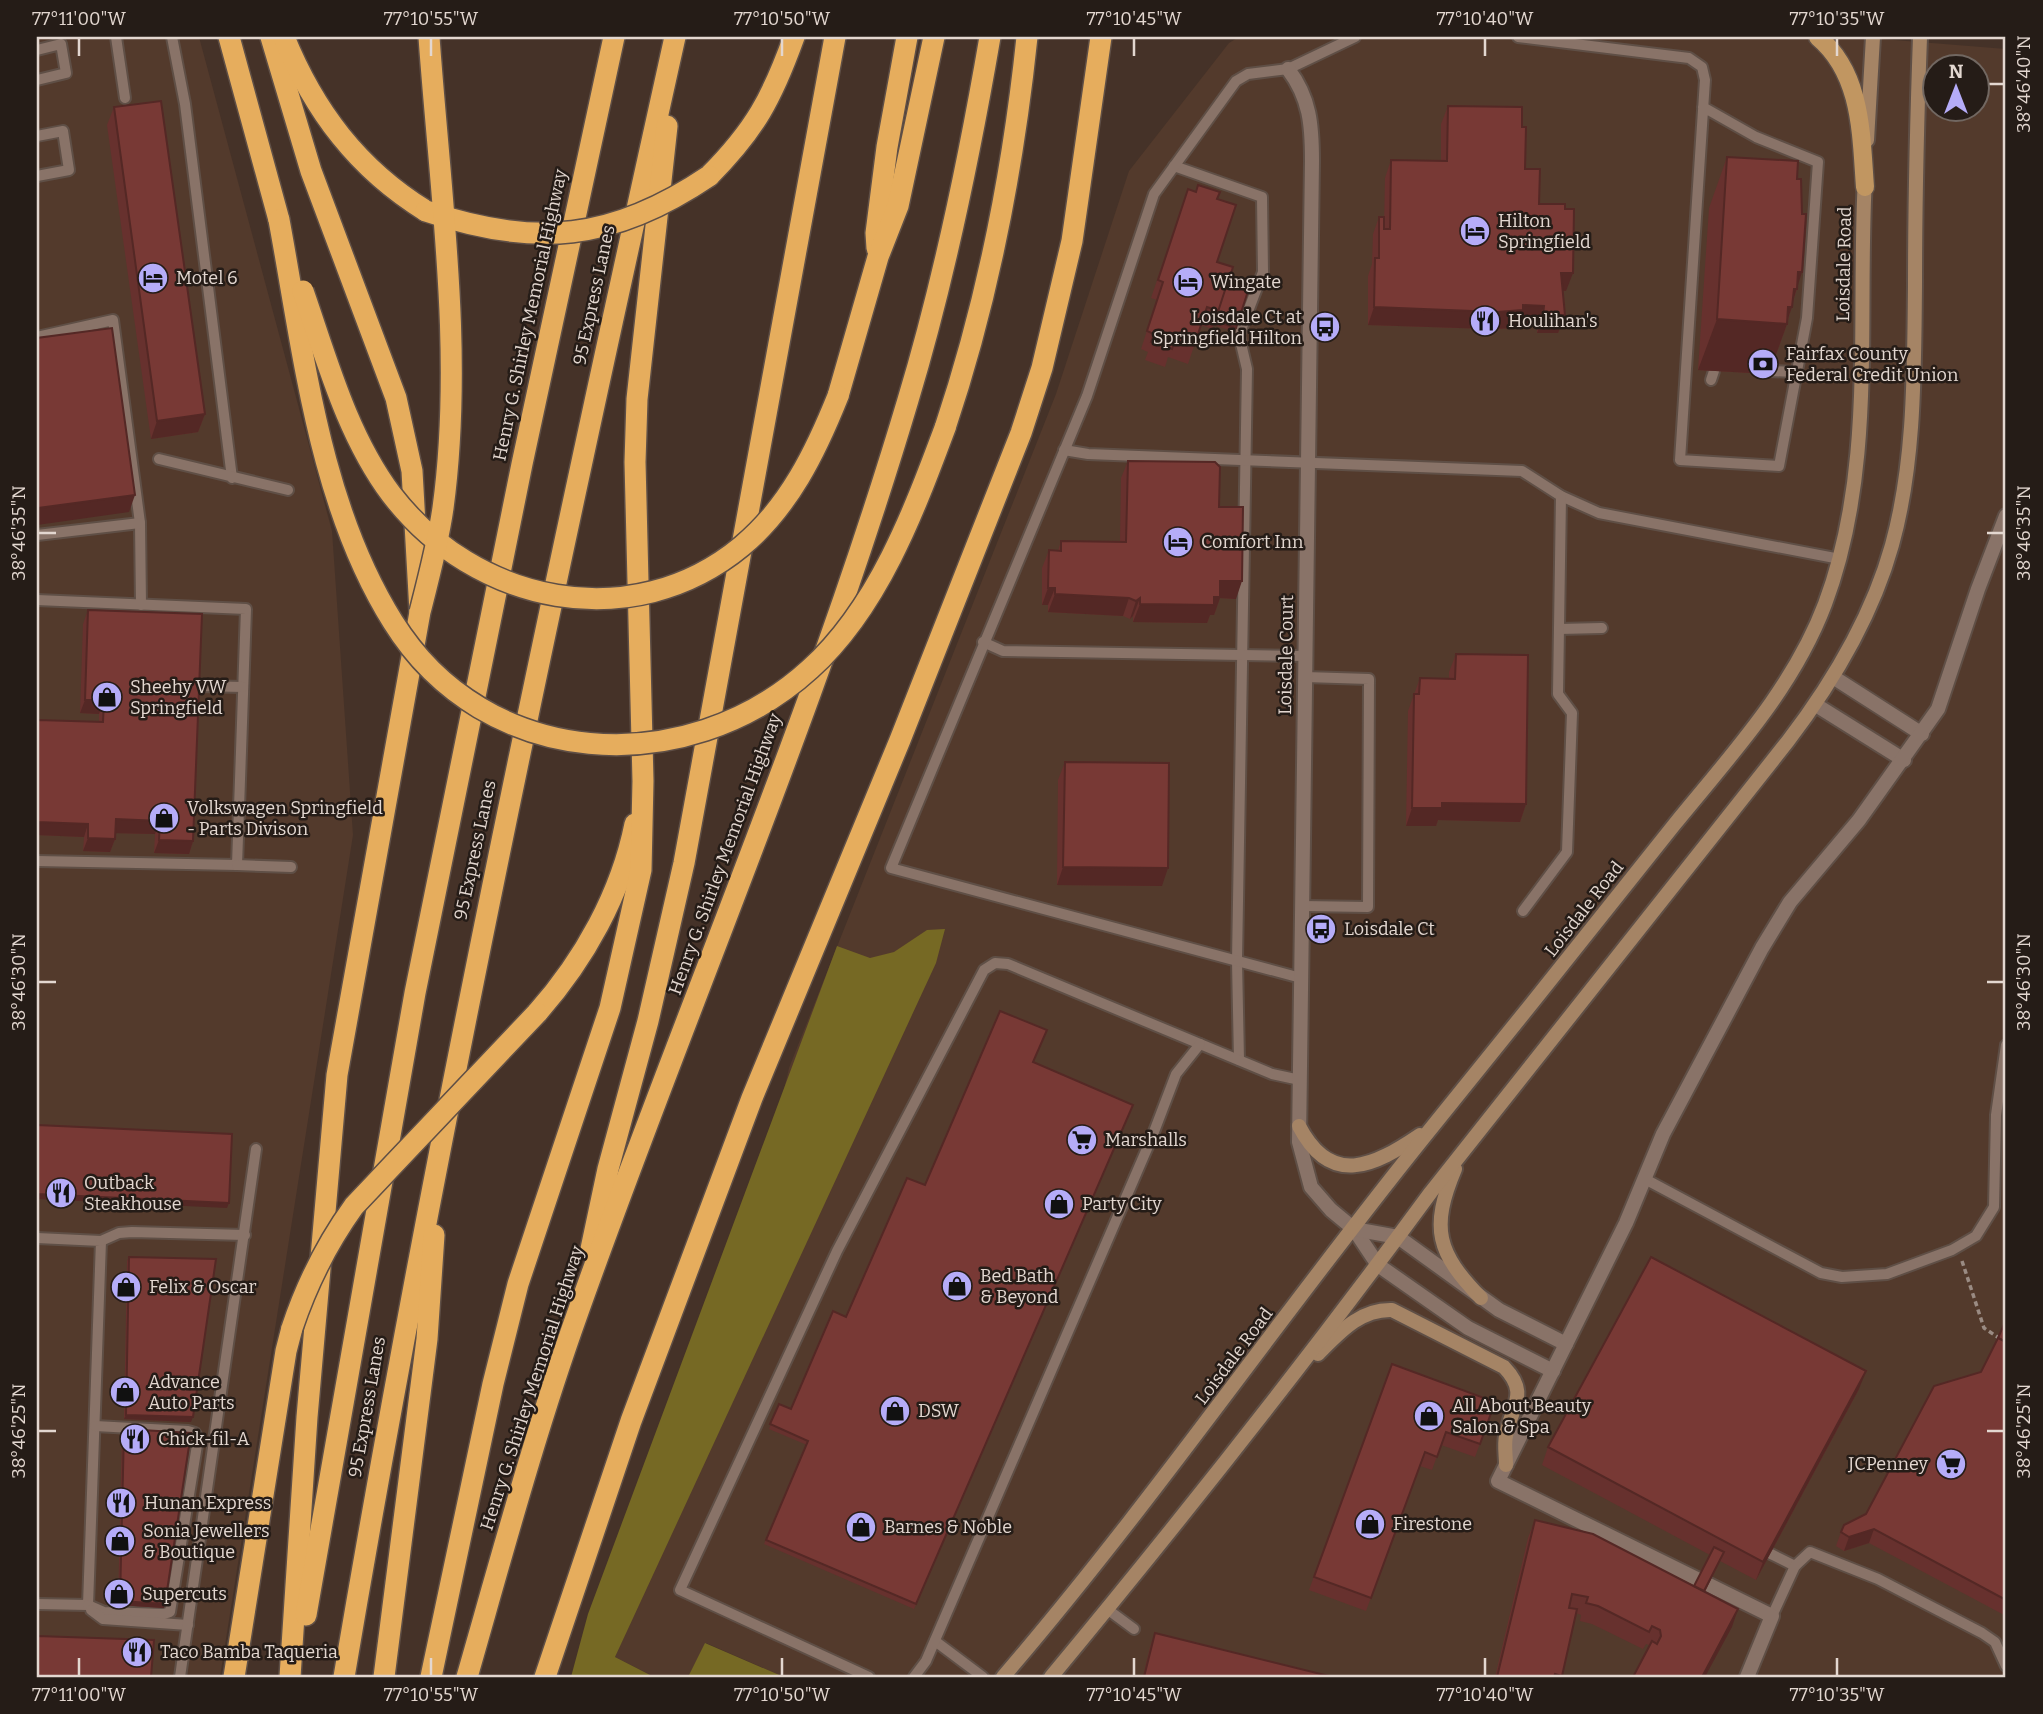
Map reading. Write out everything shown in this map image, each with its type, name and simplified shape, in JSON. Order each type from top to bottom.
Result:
[{"type":"highway","points":[[229,37],[279,220],[334,381],[382,481],[408,514],[451,553],[478,571],[540,594],[602,598],[664,588],[716,564],[742,546],[781,504],[819,444],[838,396],[878,257],[898,206],[934,37]]},
{"type":"highway","points":[[271,37],[311,171],[396,398],[412,471],[420,612]]},
{"type":"highway","points":[[284,37],[315,104],[333,129],[374,173],[426,211],[494,230],[561,234],[630,219],[665,205],[709,176],[749,134],[779,78],[794,37]]},
{"type":"highway","points":[[293,1677],[310,1378],[337,1075],[420,612],[443,508],[450,381],[448,302],[429,37]]},
{"type":"highway","name":"Henry G. Shirley Memorial Highway","points":[[293,1677],[418,980],[522,464],[614,37]]},
{"type":"highway","points":[[431,1677],[518,1284],[581,1104],[625,950],[641,870],[643,781],[636,527],[638,399],[677,37]]},
{"type":"highway","name":"95 Express Lanes","points":[[344,1677],[440,1138],[514,769],[677,37]]},
{"type":"highway","points":[[577,1313],[608,1169],[648,1021],[684,863],[835,37]]},
{"type":"highway","points":[[878,257],[876,233],[887,147],[907,37]]},
{"type":"highway","name":"Henry G. Shirley Memorial Highway","points":[[467,1677],[577,1313],[766,814],[864,540],[938,292],[969,156],[990,37]]},
{"type":"highway","points":[[279,220],[321,435],[338,499],[375,590],[408,643],[472,702],[534,732],[589,744],[651,744],[715,730],[750,714],[812,668],[833,643],[881,574],[925,482],[979,321],[1003,209],[1027,37]]},
{"type":"highway","points":[[545,1677],[631,1421],[737,1137],[900,740],[1021,433],[1042,368],[1069,254],[1085,166],[1101,37]]},
{"type":"highway","points":[[234,1677],[283,1365],[292,1328],[312,1273],[330,1239],[354,1206],[537,1013],[571,972],[606,910],[633,831],[643,781]]},
{"type":"highway","points":[[383,1677],[427,1339],[440,1138]]},
{"type":"main road","points":[[1818,37],[1837,57],[1852,87],[1861,131],[1865,187]]},
{"type":"main road","name":"Loisdale Road","points":[[1003,1677],[1185,1453],[1432,1126],[1765,712],[1811,640],[1840,559],[1856,469],[1861,415],[1865,187],[1873,37]]},
{"type":"main road","points":[[1051,1677],[1280,1391],[1462,1153],[1816,705],[1863,622],[1880,583],[1898,521],[1906,474],[1914,337],[1920,37]]},
{"type":"main road","points":[[1299,1126],[1307,1140],[1329,1160],[1358,1167],[1390,1155],[1432,1126]]},
{"type":"main road","points":[[1462,1153],[1443,1200],[1441,1237],[1455,1272],[1481,1298]]},
{"type":"main road","points":[[1280,1391],[1363,1315],[1375,1309],[1392,1310],[1504,1367],[1513,1377],[1518,1391],[1506,1436],[1506,1465]]},
{"type":"street","name":"Loisdale Court","points":[[1288,69],[1301,86],[1312,123],[1299,1142],[1311,1186],[1331,1210],[1354,1229],[1378,1265]]},
{"type":"street","points":[[1747,1677],[1772,1616],[1498,1481],[1626,1223],[1643,1178],[1743,983],[1790,902],[1828,860],[1904,760],[1945,693],[1978,589],[2006,516]]},
{"type":"street","points":[[1833,677],[1922,734]]},
{"type":"street","points":[[1816,705],[1904,760]]},
{"type":"street","points":[[1354,1229],[1398,1237],[1481,1298],[1566,1344]]},
{"type":"street","points":[[1378,1265],[1468,1328],[1553,1371]]},
{"type":"lane","points":[[116,37],[125,98]]},
{"type":"lane","points":[[172,37],[185,104],[232,478]]},
{"type":"lane","points":[[1301,978],[891,868],[1087,396],[1154,194],[1236,81],[1248,74],[1288,69],[1355,37]]},
{"type":"lane","points":[[1518,37],[1689,58],[1697,62],[1704,73],[1681,460],[1779,466],[1807,318],[1818,162],[1756,137],[1703,107]]},
{"type":"lane","points":[[37,50],[61,44],[66,73],[37,80]]},
{"type":"lane","points":[[37,136],[63,131],[69,170],[37,176]]},
{"type":"lane","points":[[1174,166],[1262,197],[1263,272],[1239,335],[1247,369],[1237,961],[1239,1060]]},
{"type":"lane","points":[[37,337],[113,320],[139,523],[141,605]]},
{"type":"lane","points":[[1769,371],[1796,372]]},
{"type":"lane","points":[[1064,450],[1307,463],[1517,470],[1527,472],[1561,495],[1615,517],[1840,559]]},
{"type":"lane","points":[[159,459],[288,490]]},
{"type":"lane","points":[[1523,911],[1567,852],[1572,713],[1558,694],[1561,495]]},
{"type":"lane","points":[[37,535],[139,523]]},
{"type":"lane","points":[[37,600],[246,609],[237,865]]},
{"type":"lane","points":[[1559,629],[1602,628]]},
{"type":"lane","points":[[983,642],[1003,651],[1305,656]]},
{"type":"lane","points":[[1302,906],[1368,907],[1369,679],[1305,677]]},
{"type":"lane","points":[[199,686],[243,687]]},
{"type":"lane","points":[[37,861],[291,867]]},
{"type":"lane","points":[[869,1677],[680,1590],[837,1251],[984,970],[995,963],[1008,964],[1272,1074],[1300,1080]]},
{"type":"lane","points":[[914,1677],[935,1641],[1152,1138],[1174,1080],[1200,1044]]},
{"type":"lane","points":[[1643,1178],[1701,1212],[1821,1273],[1864,1277],[1887,1274],[1957,1247],[1976,1236],[1994,1207],[1996,1115],[2006,1045]]},
{"type":"lane","points":[[180,1677],[256,1149]]},
{"type":"lane","points":[[37,1238],[101,1241],[119,1233],[132,1232],[244,1235]]},
{"type":"lane","points":[[101,1241],[88,1605],[95,1616],[103,1619],[188,1625]]},
{"type":"lane","points":[[37,1604],[88,1605],[104,1612],[170,1612],[198,1439],[195,1433],[188,1431],[95,1426]]},
{"type":"lane","points":[[1772,1616],[1795,1566],[1810,1552],[1878,1579],[1996,1642],[2006,1667]]},
{"type":"lane","points":[[1770,1554],[1795,1566]]},
{"type":"lane","points":[[1107,1609],[1134,1629]]},
{"type":"lane","points":[[935,1641],[983,1677]]},
{"type":"path","points":[[1957,1247],[1984,1328],[1999,1338]]},
{"type":"shaded area","points":[[37,37],[199,37],[332,531],[353,835],[220,1677],[37,1677]]},
{"type":"shaded area","points":[[1239,37],[1857,37],[2006,49],[2006,1677],[784,1677],[706,1643],[688,1677],[654,1677],[615,1657],[697,1470],[789,1068],[1056,394],[1129,171],[1229,43]]},
{"type":"shaded area","points":[[945,929],[936,963],[615,1657],[654,1677],[571,1677],[588,1614],[837,946],[870,958],[894,952],[927,930]]},
{"type":"shaded area","points":[[705,1643],[784,1677],[688,1677]]},
{"type":"building","name":"Motel 6","points":[[161,101],[205,414],[157,421],[114,107]]},
{"type":"building","name":"Hilton Springfield","points":[[1448,106],[1522,107],[1522,127],[1526,127],[1525,169],[1540,169],[1539,204],[1565,204],[1565,209],[1574,209],[1573,273],[1561,273],[1565,315],[1543,315],[1544,306],[1523,305],[1523,310],[1497,312],[1374,307],[1375,258],[1379,258],[1379,217],[1384,217],[1384,229],[1390,229],[1391,160],[1447,161]]},
{"type":"building","points":[[1727,157],[1798,161],[1797,179],[1801,179],[1802,214],[1806,214],[1802,272],[1798,272],[1792,307],[1788,307],[1787,324],[1717,319]]},
{"type":"building","name":"Wingate","points":[[1198,185],[1220,192],[1217,199],[1236,205],[1217,262],[1233,267],[1219,311],[1207,307],[1194,346],[1175,339],[1172,349],[1151,342],[1154,334],[1147,331],[1163,282],[1158,280],[1188,189],[1196,192]]},
{"type":"building","points":[[1227,284],[1248,291],[1236,328],[1215,321]]},
{"type":"building","points":[[112,328],[135,495],[38,508],[37,338]]},
{"type":"building","name":"Comfort Inn","points":[[1128,461],[1215,462],[1220,467],[1219,507],[1243,507],[1242,581],[1220,581],[1220,597],[1214,597],[1214,605],[1140,604],[1140,598],[1136,601],[1129,598],[1055,594],[1055,588],[1048,588],[1049,550],[1061,551],[1061,541],[1126,542]]},
{"type":"building","points":[[88,610],[202,614],[193,841],[159,840],[160,821],[116,819],[115,839],[88,838],[88,824],[37,822],[38,720],[103,722],[104,700],[85,700]]},
{"type":"building","points":[[1456,654],[1528,655],[1526,804],[1442,803],[1442,808],[1412,808],[1414,694],[1419,694],[1420,678],[1455,679]]},
{"type":"building","points":[[1065,762],[1169,763],[1168,868],[1063,867]]},
{"type":"building","points":[[1000,1011],[1047,1030],[1033,1062],[1133,1105],[916,1604],[766,1540],[808,1441],[770,1424],[779,1404],[791,1409],[833,1311],[846,1317],[907,1178],[925,1185]]},
{"type":"building","points":[[37,1125],[232,1134],[229,1203],[37,1194]]},
{"type":"building","points":[[129,1257],[216,1259],[193,1417],[126,1415]]},
{"type":"building","points":[[1651,1257],[1866,1371],[1763,1562],[1548,1447]]},
{"type":"building","points":[[2006,1320],[2006,1342],[1998,1338]]},
{"type":"building","name":"JCPenney","points":[[1998,1338],[2006,1342],[2006,1600],[1874,1529],[1849,1537],[1841,1532],[1844,1525],[1866,1514],[1934,1386],[1981,1372]]},
{"type":"building","points":[[1392,1364],[1495,1402],[1480,1444],[1446,1432],[1437,1457],[1425,1452],[1371,1598],[1314,1577]]},
{"type":"building","points":[[124,1429],[191,1433],[165,1604],[120,1601]]},
{"type":"building","points":[[1535,1520],[1593,1534],[1738,1609],[1702,1677],[1633,1677],[1652,1641],[1657,1644],[1661,1636],[1660,1630],[1652,1626],[1649,1632],[1598,1606],[1586,1603],[1588,1597],[1572,1594],[1569,1608],[1577,1609],[1562,1676],[1555,1674],[1554,1677],[1497,1677]]},
{"type":"building","points":[[1714,1547],[1724,1552],[1704,1591],[1694,1586]]},
{"type":"building","points":[[1155,1633],[1333,1677],[1144,1677]]},
{"type":"building","points":[[37,1636],[154,1640],[151,1677],[37,1677]]},
{"type":"place","name":"Hilton Springfield","points":[[1475,231]]},
{"type":"place","name":"Motel 6","points":[[153,278]]},
{"type":"place","name":"Wingate","points":[[1188,282]]},
{"type":"place","name":"Houlihan's","points":[[1485,321]]},
{"type":"place","name":"Loisdale Ct at Springfield Hilton","points":[[1325,327]]},
{"type":"place","name":"Fairfax County Federal Credit Union","points":[[1763,364]]},
{"type":"place","name":"Comfort Inn","points":[[1178,542]]},
{"type":"place","name":"Sheehy VW Springfield","points":[[107,697]]},
{"type":"place","name":"Volkswagen Springfield - Parts Divison","points":[[164,818]]},
{"type":"place","name":"Loisdale Ct","points":[[1321,929]]},
{"type":"place","name":"Marshalls","points":[[1082,1140]]},
{"type":"place","name":"Outback Steakhouse","points":[[61,1193]]},
{"type":"place","name":"Party City","points":[[1059,1204]]},
{"type":"place","name":"Bed Bath & Beyond","points":[[957,1286]]},
{"type":"place","name":"Felix & Oscar","points":[[126,1287]]},
{"type":"place","name":"Advance Auto Parts","points":[[125,1392]]},
{"type":"place","name":"DSW","points":[[895,1411]]},
{"type":"place","name":"All About Beauty Salon & Spa","points":[[1429,1416]]},
{"type":"place","name":"Chick-fil-A","points":[[135,1439]]},
{"type":"place","name":"JCPenney","points":[[1951,1464]]},
{"type":"place","name":"Hunan Express","points":[[121,1503]]},
{"type":"place","name":"Firestone","points":[[1370,1524]]},
{"type":"place","name":"Barnes & Noble","points":[[861,1527]]},
{"type":"place","name":"Sonia Jewellers & Boutique","points":[[120,1541]]},
{"type":"place","name":"Supercuts","points":[[119,1594]]},
{"type":"place","name":"Taco Bamba Taqueria","points":[[137,1652]]}]
